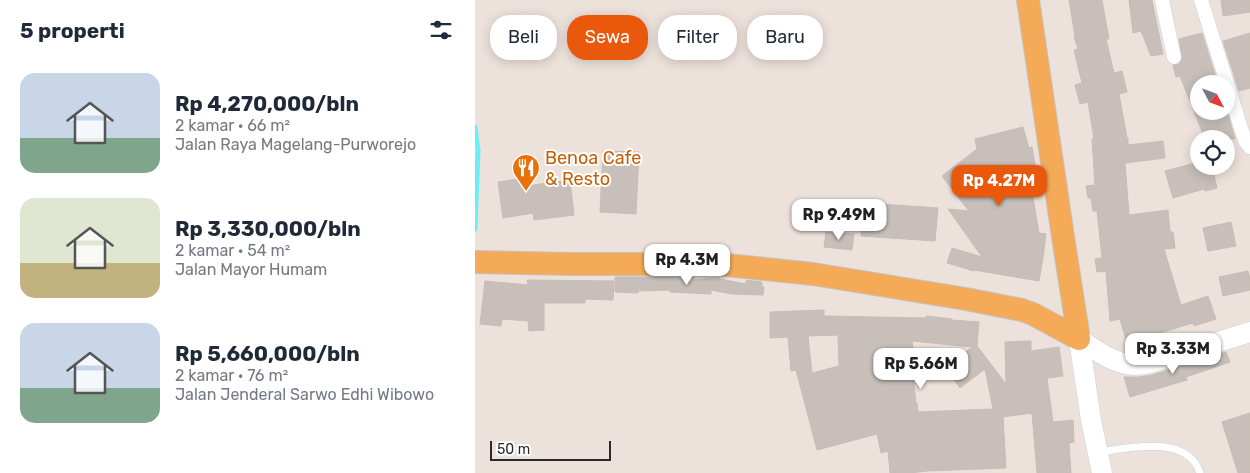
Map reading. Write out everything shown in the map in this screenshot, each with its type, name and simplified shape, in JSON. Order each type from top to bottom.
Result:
[{"type":"main road","points":[[1028,0],[1091,420],[1102,473]]},
{"type":"main road","points":[[475,262],[717,264],[813,274],[1023,310],[1079,339],[1111,359],[1135,365],[1151,363],[1250,332]]},
{"type":"street","points":[[1162,0],[1174,57]]},
{"type":"street","points":[[1201,0],[1245,140],[1250,147]]},
{"type":"lane","points":[[1098,452],[1145,446],[1161,446],[1185,453],[1193,461],[1200,473]]},
{"type":"building","points":[[1069,0],[1102,0],[1109,39],[1106,39],[1114,73],[1122,71],[1127,92],[1119,94],[1128,145],[1163,141],[1165,158],[1125,163],[1129,215],[1168,210],[1170,232],[1173,232],[1175,248],[1164,249],[1181,305],[1208,296],[1216,319],[1194,326],[1193,323],[1127,343],[1120,319],[1110,321],[1106,271],[1097,272],[1095,259],[1102,258],[1097,211],[1093,211],[1091,198],[1088,198],[1086,186],[1095,185],[1092,139],[1094,139],[1088,102],[1080,104],[1075,85],[1082,83],[1074,50],[1078,49],[1074,37]]},
{"type":"building","points":[[1129,0],[1152,0],[1163,54],[1151,56],[1141,31],[1133,33]]},
{"type":"building","points":[[1221,0],[1250,0],[1250,12],[1223,16]]},
{"type":"building","points":[[1202,33],[1215,75],[1190,75],[1190,101],[1180,76],[1176,77],[1173,65],[1179,64],[1182,59],[1179,39]]},
{"type":"building","points":[[1250,33],[1250,88],[1239,91],[1223,41]]},
{"type":"building","points":[[1197,120],[1230,120],[1232,130],[1201,130]]},
{"type":"building","points":[[1023,127],[1029,148],[1032,147],[1035,164],[1037,185],[1031,186],[1039,233],[1046,234],[1039,281],[974,271],[947,263],[952,248],[982,257],[948,209],[969,211],[942,176],[977,149],[975,139]]},
{"type":"building","points":[[603,151],[639,152],[636,214],[600,212]]},
{"type":"building","points":[[1190,164],[1190,175],[1214,175],[1217,188],[1205,191],[1204,189],[1173,198],[1165,171]]},
{"type":"building","points":[[525,178],[526,186],[570,180],[574,215],[534,220],[533,213],[503,218],[498,182]]},
{"type":"building","points":[[864,203],[938,208],[935,241],[861,236]]},
{"type":"building","points":[[1231,222],[1236,246],[1208,251],[1203,228]]},
{"type":"building","points":[[826,232],[854,234],[852,250],[824,247]]},
{"type":"building","points":[[1248,271],[1250,290],[1223,296],[1219,277]]},
{"type":"building","points":[[615,277],[694,277],[693,280],[715,278],[746,284],[746,280],[762,282],[762,287],[764,287],[763,295],[732,294],[711,290],[711,294],[670,292],[670,290],[638,291],[638,293],[615,292]]},
{"type":"building","points":[[527,280],[614,281],[613,300],[585,299],[585,303],[544,303],[544,330],[529,331],[528,321],[502,319],[501,326],[480,324],[485,281],[528,285]]},
{"type":"building","points":[[824,310],[824,316],[926,318],[926,316],[979,322],[977,346],[1006,384],[1005,342],[1031,341],[1031,351],[1059,347],[1063,376],[1047,378],[1053,422],[1073,420],[1074,442],[1069,443],[1071,473],[1037,473],[1032,413],[1003,417],[1006,468],[890,473],[888,451],[881,453],[877,434],[817,450],[796,370],[791,371],[788,337],[770,338],[770,312]],"holes":[[[838,335],[839,366],[812,373],[808,336]],[[912,341],[972,347],[945,368],[960,388],[985,369],[993,409],[918,412],[912,368],[916,368]]]},
{"type":"building","points":[[1226,352],[1230,362],[1186,377],[1187,380],[1130,397],[1124,377],[1152,375]]},
{"type":"building","points":[[1250,413],[1250,473],[1238,473],[1222,422]]},
{"type":"waterway","points":[[475,127],[478,150],[475,229]]},
{"type":"place","name":"Benoa Cafe & Resto","points":[[526,192]]}]
